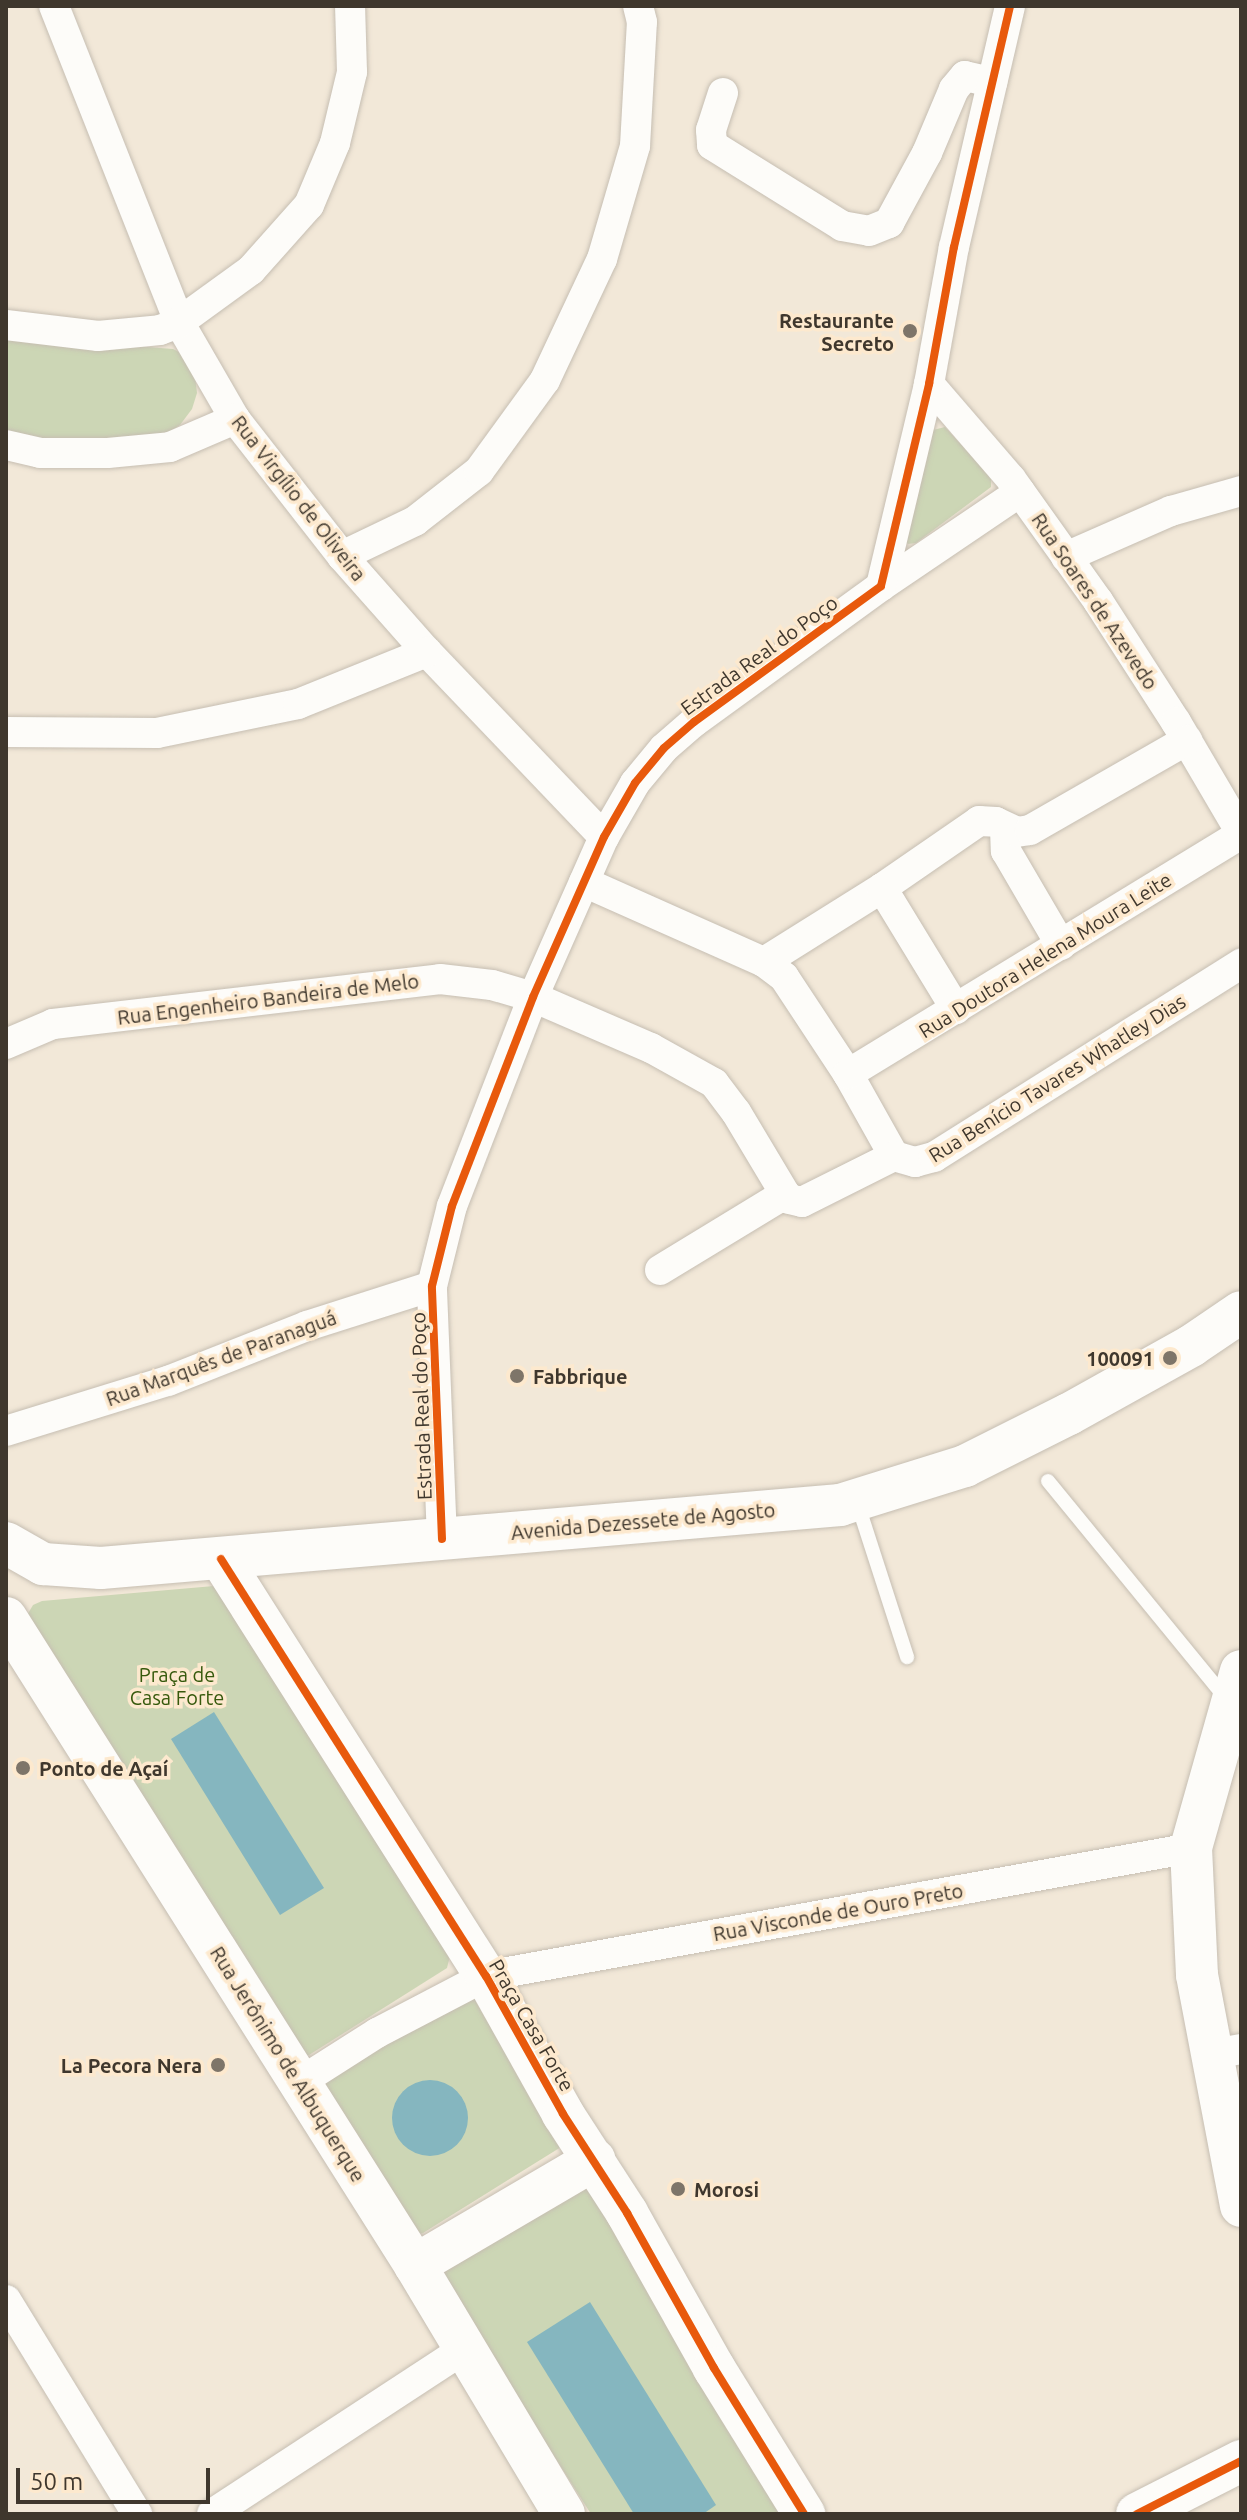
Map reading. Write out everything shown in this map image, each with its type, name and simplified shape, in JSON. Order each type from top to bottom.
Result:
[{"type":"street","name":"Rua Virgílio de Oliveira","points":[[54,6],[179,322],[235,419],[342,556],[427,652],[604,837]]},
{"type":"street","points":[[6,325],[63,334],[124,336],[160,330],[179,322],[251,270],[309,205],[335,143],[349,97],[353,48],[350,6]]},
{"type":"street","points":[[342,556],[415,521],[479,471],[545,380],[602,259],[635,146],[642,22],[638,6]]},
{"type":"street","points":[[881,586],[929,384],[954,247],[1010,6]]},
{"type":"street","points":[[723,93],[711,130],[712,145],[842,226],[869,231],[889,223],[927,153],[954,89],[965,76],[992,82]]},
{"type":"street","name":"Rua Soares de Azevedo","points":[[929,384],[1020,492],[1066,557],[1187,740],[1241,834]]},
{"type":"street","points":[[6,445],[40,453],[170,447],[235,419]]},
{"type":"street","points":[[1066,557],[1171,511],[1241,491]]},
{"type":"street","name":"Estrada Real do Poço","points":[[442,1539],[432,1286],[452,1206],[533,997],[604,837],[635,783],[664,748],[694,722],[881,586],[1020,492]]},
{"type":"street","points":[[6,732],[157,733],[298,704],[427,652]]},
{"type":"street","points":[[764,962],[882,888],[979,821],[996,822],[1017,832],[1030,830],[1187,740]]},
{"type":"street","points":[[1005,828],[1006,851],[1061,945]]},
{"type":"street","name":"Rua Doutora Helena Moura Leite","points":[[848,1074],[1241,834]]},
{"type":"street","points":[[584,882],[764,962],[784,977],[848,1074],[894,1156]]},
{"type":"street","points":[[882,888],[956,1009]]},
{"type":"street","name":"Rua Benício Tavares Whatley Dias","points":[[785,1194],[795,1202],[807,1200],[894,1156],[915,1162],[934,1157],[1241,964]]},
{"type":"street","name":"Rua Engenheiro Bandeira de Melo","points":[[6,1044],[53,1024],[440,979],[492,985],[533,997],[651,1048],[714,1083],[736,1112],[785,1194]]},
{"type":"street","points":[[660,1270],[785,1194]]},
{"type":"street","name":"Rua Marquês de Paranaguá","points":[[7,1433],[168,1381],[307,1326],[432,1286]]},
{"type":"street","name":"Avenida Dezessete de Agosto","points":[[10,1541],[56,1567],[101,1568],[857,1501],[965,1466],[1177,1354],[1241,1312]]},
{"type":"street","name":"Praça Casa Forte","points":[[221,1559],[486,1976],[563,2114],[594,2160],[804,2514]]},
{"type":"street","name":"Rua Jerônimo de Albuquerque","points":[[6,1618],[415,2265],[463,2350],[564,2514]]},
{"type":"street","points":[[1236,1687],[1191,1848],[1197,1975],[1227,2052],[1241,2206]]},
{"type":"street","name":"Rua Visconde de Ouro Preto","points":[[486,1976],[1191,1848]]},
{"type":"street","points":[[300,2082],[377,2033],[486,1976]]},
{"type":"street","points":[[415,2265],[594,2160]]},
{"type":"street","points":[[6,2300],[137,2514]]},
{"type":"street","points":[[212,2514],[463,2350]]},
{"type":"street","points":[[1137,2514],[1241,2461]]},
{"type":"lane","points":[[1048,1481],[1236,1687]]},
{"type":"lane","points":[[857,1501],[907,1657]]},
{"type":"green space","points":[[6,336],[173,349],[183,354],[195,377],[197,393],[192,409],[180,425],[168,433],[75,442],[6,435]]},
{"type":"green space","points":[[945,427],[991,477],[991,487],[916,543],[908,544],[905,541],[933,430]]},
{"type":"green space","name":"Praça de Casa Forte","points":[[214,1586],[450,1956],[447,1968],[309,2055],[303,2055],[26,1617],[33,1605],[42,1601]]},
{"type":"green space","points":[[472,1995],[561,2147],[423,2233],[416,2234],[323,2081]]},
{"type":"green space","points":[[583,2176],[790,2514],[591,2514],[435,2270]]},
{"type":"water","points":[[214,1712],[324,1888],[280,1915],[171,1739]]},
{"type":"water","points":[[430,2080],[445,2083],[457,2091],[465,2103],[468,2118],[465,2133],[457,2145],[445,2153],[430,2156],[415,2153],[403,2145],[395,2133],[392,2118],[395,2103],[403,2091],[415,2083]]},
{"type":"water","points":[[590,2302],[716,2505],[703,2514],[634,2514],[527,2342]]},
{"type":"cycle path","points":[[442,1539],[432,1286],[452,1206],[533,997],[604,837],[635,783],[664,748],[694,722],[881,586],[929,384],[954,247],[1010,6]]},
{"type":"cycle path","points":[[221,1559],[486,1976],[563,2114],[627,2213],[714,2368],[804,2514]]},
{"type":"cycle path","points":[[1137,2514],[1241,2461]]},
{"type":"place","name":"Restaurante Secreto","points":[[910,331]]},
{"type":"place","name":"100091","points":[[1170,1358]]},
{"type":"place","name":"Fabbrique","points":[[517,1376]]},
{"type":"place","name":"Ponto de Açaí","points":[[23,1768]]},
{"type":"place","name":"La Pecora Nera","points":[[218,2065]]},
{"type":"place","name":"Morosi","points":[[678,2189]]}]
